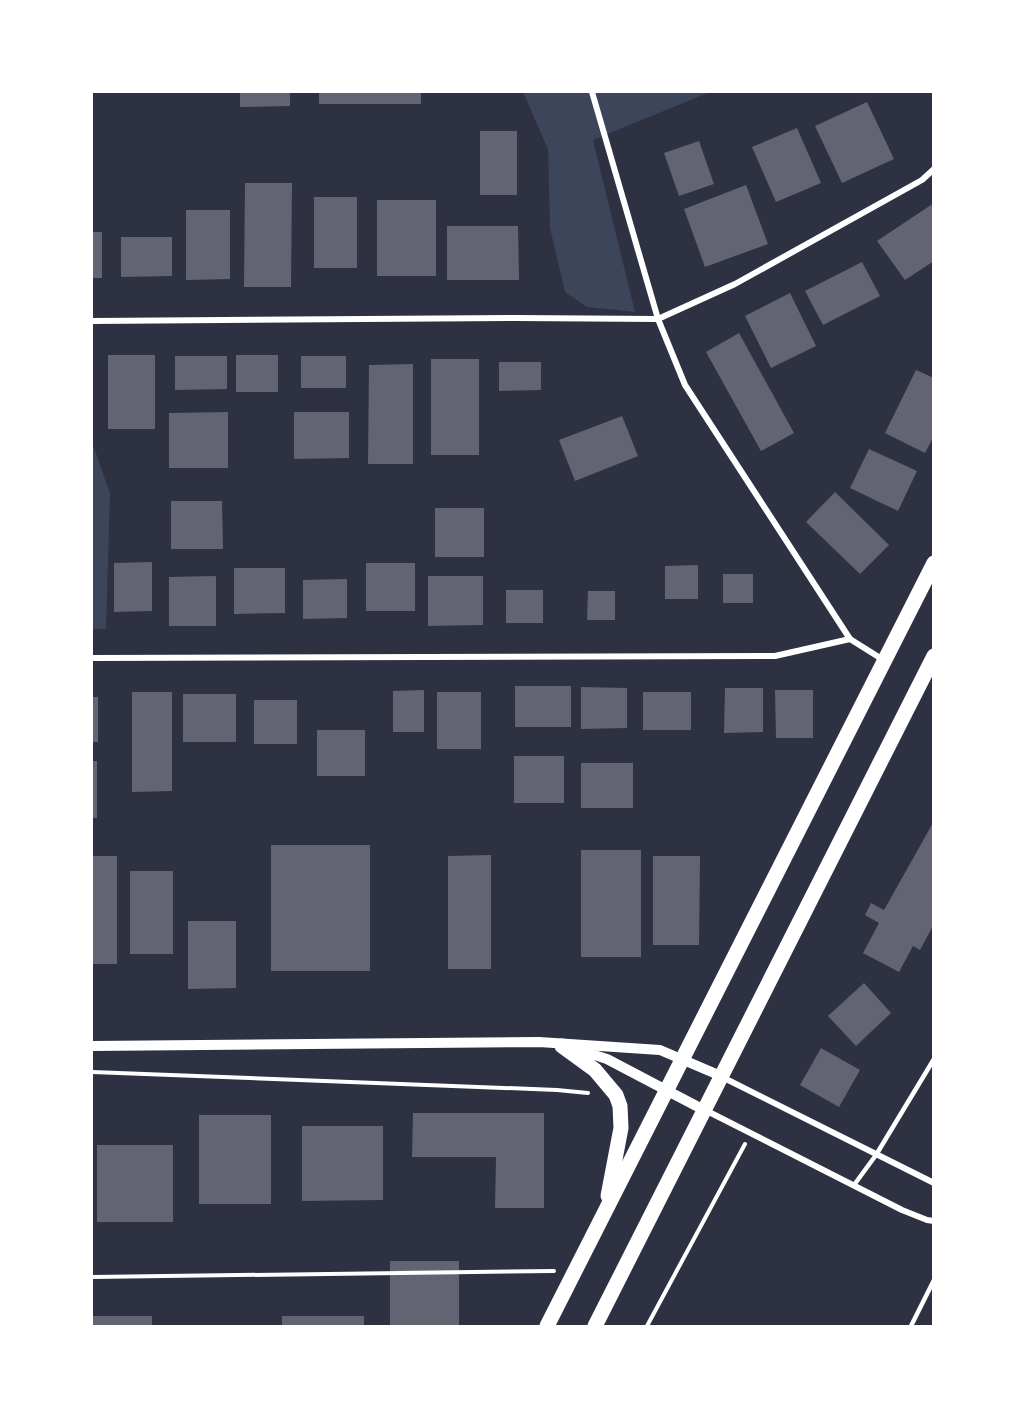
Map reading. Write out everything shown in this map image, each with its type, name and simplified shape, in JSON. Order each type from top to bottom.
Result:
[{"type":"main road","points":[[547,1326],[933,563]]},
{"type":"main road","points":[[595,1326],[933,656]]},
{"type":"main road","points":[[562,1046],[595,1070],[616,1095],[620,1106],[621,1128],[604,1216]]},
{"type":"street","points":[[592,92],[658,319],[685,386],[850,639],[885,661]]},
{"type":"street","points":[[92,321],[658,319],[735,285],[922,180],[933,169]]},
{"type":"street","points":[[92,658],[776,656],[850,639]]},
{"type":"street","points":[[539,1042],[607,1059],[902,1210],[933,1221]]},
{"type":"street","points":[[92,1046],[539,1042],[660,1050],[721,1076],[933,1183]]},
{"type":"lane","points":[[854,1185],[876,1155],[933,1059]]},
{"type":"lane","points":[[911,1326],[933,1280]]},
{"type":"path","points":[[92,1072],[557,1090],[616,1095]]},
{"type":"path","points":[[647,1326],[751,1133]]},
{"type":"path","points":[[92,1277],[576,1270]]},
{"type":"shaded area","points":[[523,92],[710,92],[593,140],[635,312],[587,307],[565,292],[550,228],[548,149]]},
{"type":"shaded area","points":[[92,442],[110,493],[106,629],[92,629]]},
{"type":"building","points":[[240,92],[290,92],[290,106],[240,107]]},
{"type":"building","points":[[319,92],[421,92],[421,104],[319,104]]},
{"type":"building","points":[[867,102],[894,159],[842,183],[815,126]]},
{"type":"building","points":[[797,128],[821,183],[776,202],[752,147]]},
{"type":"building","points":[[480,131],[517,131],[517,195],[480,195]]},
{"type":"building","points":[[699,141],[714,184],[679,196],[664,153]]},
{"type":"building","points":[[245,183],[292,183],[291,287],[244,287]]},
{"type":"building","points":[[746,185],[768,244],[705,267],[684,209]]},
{"type":"building","points":[[314,197],[357,197],[357,268],[314,268]]},
{"type":"building","points":[[377,200],[436,200],[436,276],[377,276]]},
{"type":"building","points":[[934,203],[934,261],[905,280],[877,241]]},
{"type":"building","points":[[186,210],[230,210],[230,279],[186,280]]},
{"type":"building","points":[[447,226],[518,226],[519,280],[447,280]]},
{"type":"building","points":[[92,232],[102,232],[102,278],[92,278]]},
{"type":"building","points":[[121,237],[172,237],[172,276],[121,277]]},
{"type":"building","points":[[862,262],[880,296],[823,325],[805,291]]},
{"type":"building","points":[[790,293],[816,346],[771,368],[745,316]]},
{"type":"building","points":[[739,333],[794,433],[761,451],[706,352]]},
{"type":"building","points":[[108,355],[155,355],[155,429],[108,429]]},
{"type":"building","points":[[236,355],[278,355],[278,392],[236,392]]},
{"type":"building","points":[[175,356],[227,356],[227,389],[175,390]]},
{"type":"building","points":[[301,356],[346,356],[346,388],[301,388]]},
{"type":"building","points":[[431,359],[479,359],[479,455],[431,455]]},
{"type":"building","points":[[499,362],[541,362],[541,390],[499,391]]},
{"type":"building","points":[[413,364],[413,464],[368,464],[369,365]]},
{"type":"building","points":[[916,370],[934,378],[934,436],[925,453],[885,433]]},
{"type":"building","points":[[228,412],[228,468],[169,468],[169,413]]},
{"type":"building","points":[[294,412],[349,412],[349,458],[294,459]]},
{"type":"building","points":[[622,416],[638,456],[575,481],[559,440]]},
{"type":"building","points":[[869,449],[917,471],[898,511],[850,488]]},
{"type":"building","points":[[835,492],[889,545],[860,574],[806,522]]},
{"type":"building","points":[[171,501],[222,501],[223,549],[171,549]]},
{"type":"building","points":[[435,508],[484,508],[484,557],[435,557]]},
{"type":"building","points":[[152,562],[152,611],[114,612],[114,563]]},
{"type":"building","points":[[366,563],[415,563],[415,611],[366,611]]},
{"type":"building","points":[[698,565],[698,599],[665,599],[665,566]]},
{"type":"building","points":[[234,568],[285,568],[285,613],[234,614]]},
{"type":"building","points":[[723,574],[753,574],[753,603],[723,603]]},
{"type":"building","points":[[216,576],[216,626],[169,626],[169,577]]},
{"type":"building","points":[[428,576],[483,576],[483,625],[428,626]]},
{"type":"building","points":[[347,579],[347,618],[303,619],[303,580]]},
{"type":"building","points":[[506,590],[543,590],[543,623],[506,623]]},
{"type":"building","points":[[588,591],[615,591],[615,620],[587,620]]},
{"type":"building","points":[[515,686],[571,686],[571,727],[515,727]]},
{"type":"building","points":[[581,687],[627,688],[627,728],[581,729]]},
{"type":"building","points":[[725,688],[763,688],[763,732],[724,733]]},
{"type":"building","points":[[424,690],[424,732],[393,732],[393,691]]},
{"type":"building","points":[[775,690],[813,690],[813,738],[776,738]]},
{"type":"building","points":[[132,692],[172,692],[172,791],[132,792]]},
{"type":"building","points":[[437,692],[481,692],[481,749],[437,749]]},
{"type":"building","points":[[643,692],[691,692],[691,730],[643,730]]},
{"type":"building","points":[[183,694],[236,694],[236,742],[183,742]]},
{"type":"building","points":[[92,697],[98,697],[98,742],[92,742]]},
{"type":"building","points":[[254,700],[297,700],[297,744],[254,744]]},
{"type":"building","points":[[317,730],[365,730],[365,776],[317,776]]},
{"type":"building","points":[[514,756],[564,756],[564,803],[514,803]]},
{"type":"building","points":[[92,761],[97,761],[97,818],[92,818]]},
{"type":"building","points":[[581,763],[633,763],[633,808],[581,808]]},
{"type":"building","points":[[934,821],[934,924],[920,950],[913,946],[899,972],[863,953],[879,923],[865,915],[871,903],[884,910]]},
{"type":"building","points":[[271,845],[370,845],[370,971],[271,971]]},
{"type":"building","points":[[581,850],[641,850],[641,957],[581,957]]},
{"type":"building","points":[[491,855],[491,969],[448,969],[448,856]]},
{"type":"building","points":[[92,856],[117,856],[117,964],[92,964]]},
{"type":"building","points":[[653,856],[700,856],[699,945],[653,945]]},
{"type":"building","points":[[130,871],[173,871],[173,954],[130,954]]},
{"type":"building","points":[[188,921],[236,921],[236,988],[188,989]]},
{"type":"building","points":[[864,983],[891,1013],[856,1046],[828,1016]]},
{"type":"building","points":[[821,1048],[860,1070],[839,1107],[800,1085]]},
{"type":"building","points":[[413,1113],[544,1113],[544,1208],[495,1208],[496,1157],[412,1157]]},
{"type":"building","points":[[199,1115],[271,1115],[271,1204],[199,1204]]},
{"type":"building","points":[[302,1126],[383,1126],[383,1200],[302,1201]]},
{"type":"building","points":[[97,1145],[173,1145],[173,1222],[97,1222]]},
{"type":"building","points":[[390,1261],[459,1261],[459,1326],[390,1326]]},
{"type":"building","points":[[92,1316],[152,1316],[152,1326],[92,1326]]},
{"type":"building","points":[[282,1316],[364,1316],[364,1326],[282,1326]]}]
